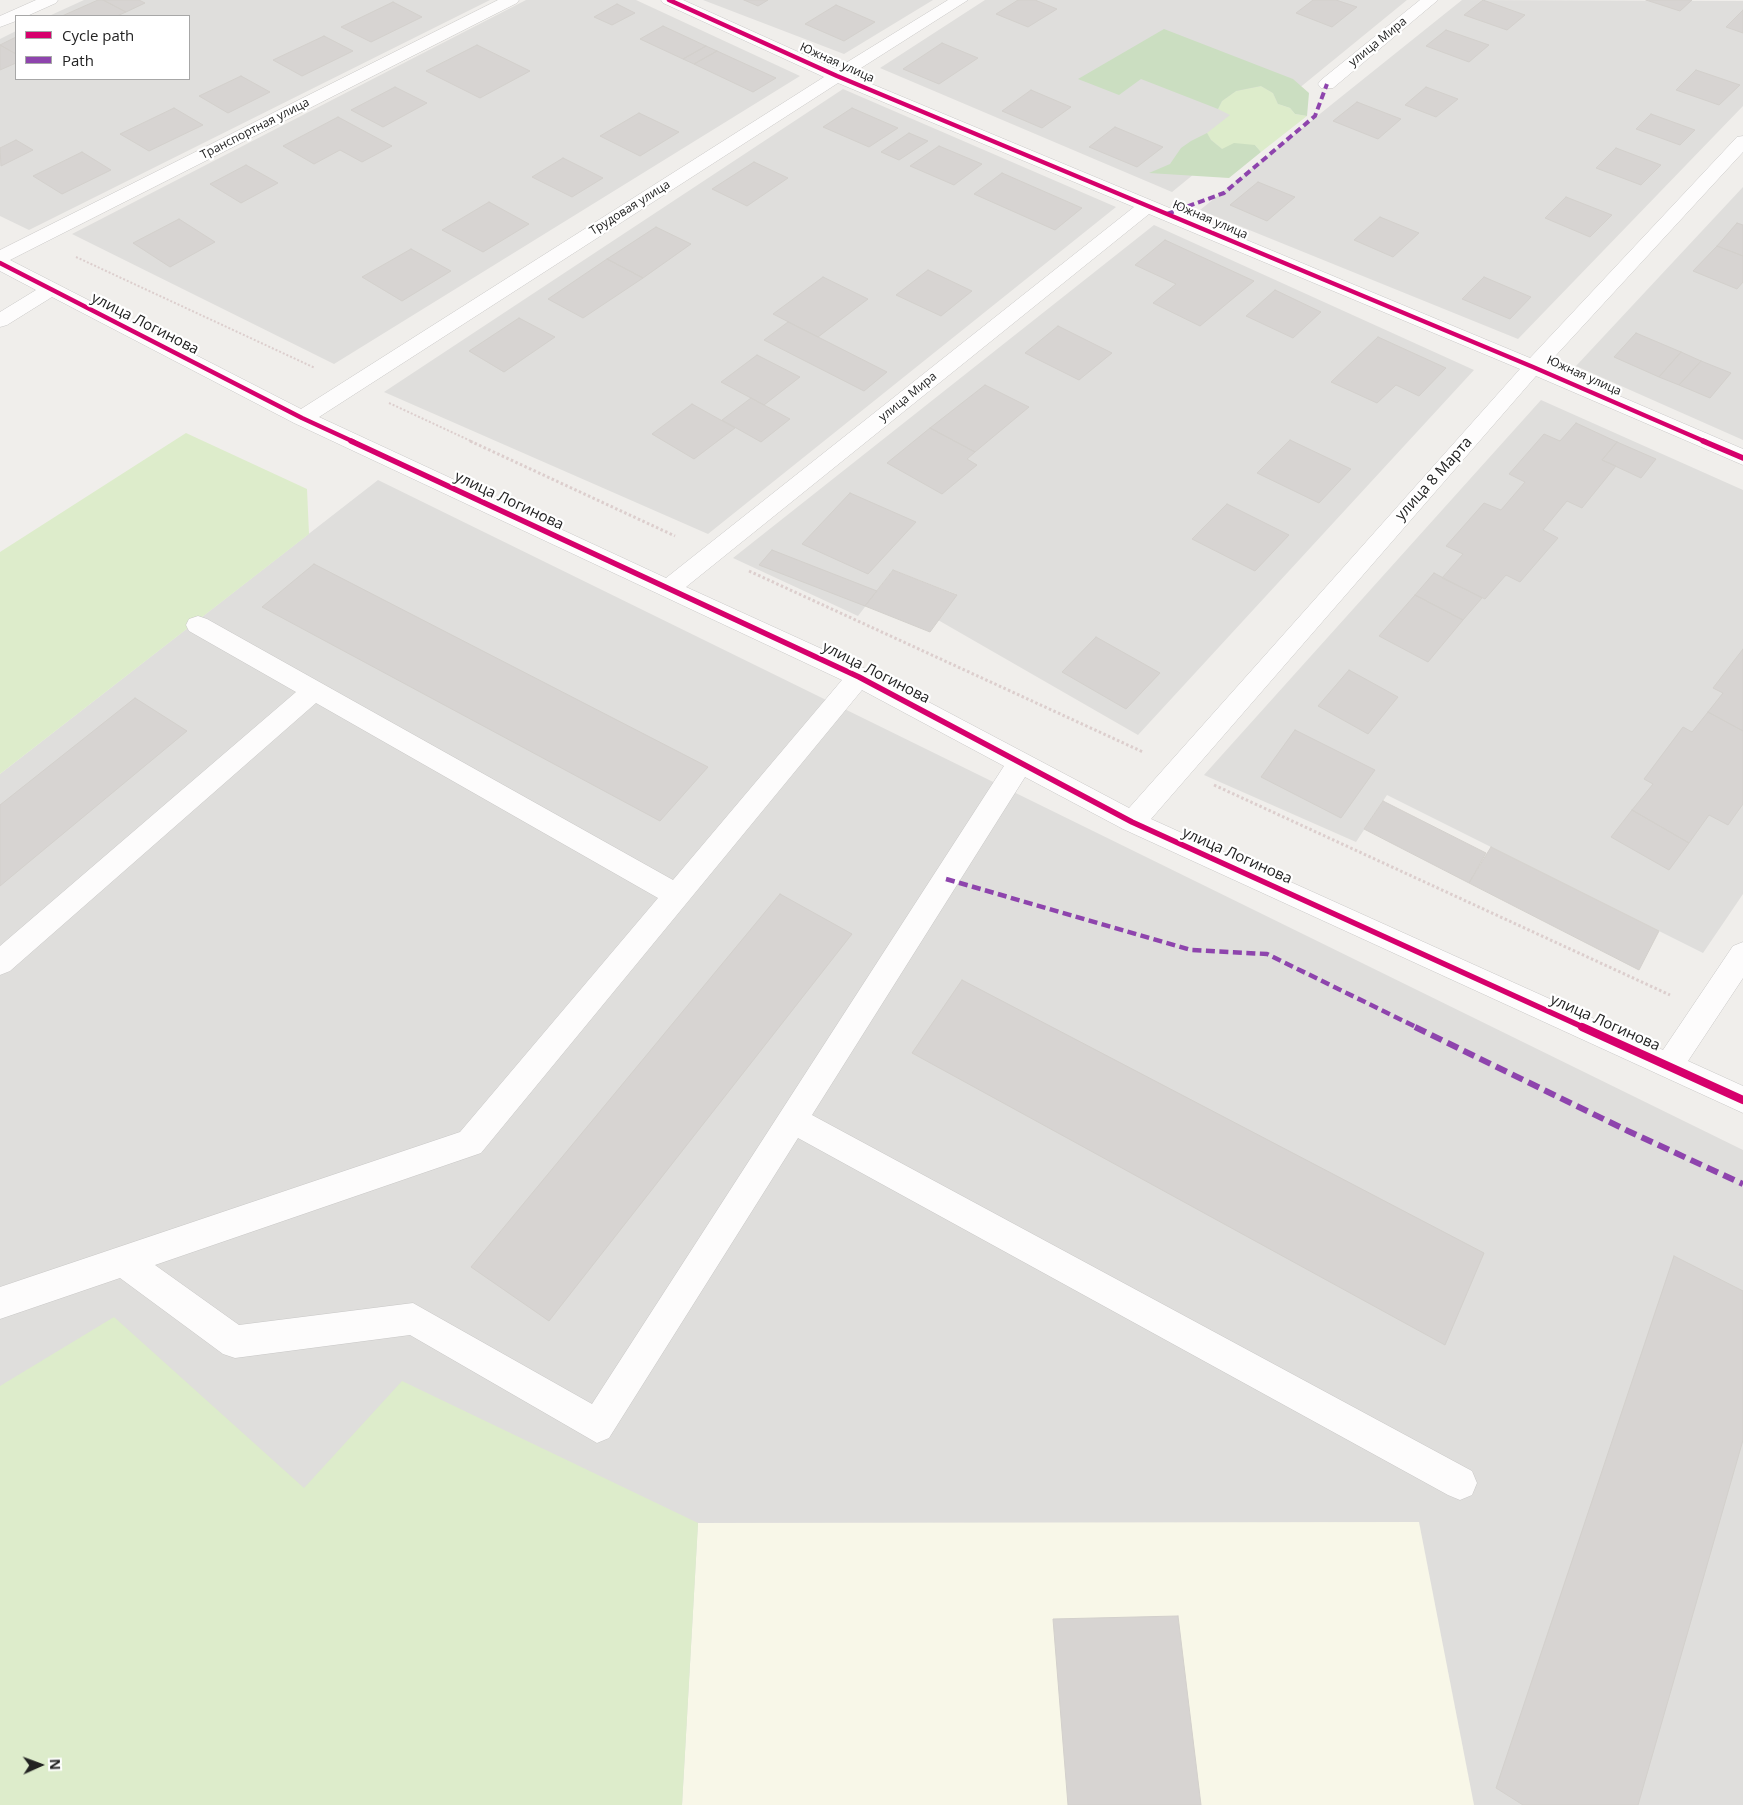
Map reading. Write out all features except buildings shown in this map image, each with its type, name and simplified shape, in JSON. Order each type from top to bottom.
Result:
[{"type":"street","points":[[16,15],[50,0]]},
{"type":"street","name":"Транспортная улица","points":[[0,258],[511,0]]},
{"type":"street","name":"Южная улица","points":[[669,0],[837,76],[1533,367],[1743,458]]},
{"type":"street","name":"Трудовая улица","points":[[302,418],[837,76],[960,0]]},
{"type":"street","name":"улица Мира","points":[[1327,84],[1430,0]]},
{"type":"street","points":[[0,22],[15,15]]},
{"type":"street","name":"улица 8 Марта","points":[[1132,822],[1533,367],[1743,141]]},
{"type":"street","name":"улица Мира","points":[[668,589],[1148,206]]},
{"type":"street","name":"улица Логинова","points":[[0,263],[302,418],[859,677],[1132,822],[1743,1100]]},
{"type":"street","points":[[0,321],[51,290]]},
{"type":"street","points":[[198,625],[678,896]]},
{"type":"street","points":[[0,1303],[470,1143],[859,677]]},
{"type":"street","points":[[0,963],[314,690]]},
{"type":"street","points":[[123,1261],[235,1342],[413,1319],[597,1426],[1020,763]]},
{"type":"street","points":[[1669,1065],[1743,954]]},
{"type":"street","points":[[792,1120],[1460,1483]]},
{"type":"path","points":[[37,238],[712,554],[1705,1011]]},
{"type":"shaded area","points":[[84,0],[490,0],[29,230],[0,216],[0,39],[15,32],[15,80],[190,80],[190,15],[51,15]]},
{"type":"shaded area","points":[[526,0],[636,0],[800,76],[334,364],[72,234]]},
{"type":"shaded area","points":[[703,0],[933,0],[844,54]]},
{"type":"shaded area","points":[[985,0],[1407,0],[1172,192],[880,68]]},
{"type":"shaded area","points":[[1462,0],[1743,1],[1743,106],[1518,339],[1200,210]]},
{"type":"shaded area","points":[[843,89],[1116,207],[708,534],[384,392]]},
{"type":"shaded area","points":[[1743,187],[1743,440],[1576,366]]},
{"type":"shaded area","points":[[1154,225],[1474,370],[1138,735],[938,620],[956,594],[893,570],[858,616],[733,558]]},
{"type":"shaded area","points":[[1541,400],[1743,490],[1743,894],[1703,953],[1387,795],[1356,842],[1204,775]]},
{"type":"shaded area","points":[[378,480],[1743,1150],[1743,1805],[0,1805],[0,774]]},
{"type":"shaded area","points":[[1419,1522],[1474,1805],[682,1805],[698,1523]]},
{"type":"green space","points":[[1164,29],[1293,79],[1309,93],[1307,116],[1295,114],[1290,108],[1278,104],[1273,93],[1261,86],[1236,91],[1222,101],[1218,109],[1141,79],[1119,95],[1078,79]]},
{"type":"green space","points":[[1261,86],[1273,93],[1278,104],[1290,108],[1295,114],[1307,116],[1261,152],[1255,145],[1222,149],[1211,140],[1207,133],[1230,115],[1218,109],[1222,101],[1236,91]]},
{"type":"green space","points":[[1207,133],[1211,140],[1222,149],[1234,143],[1255,145],[1261,152],[1229,178],[1149,173],[1170,164],[1181,148]]},
{"type":"green space","points":[[186,433],[307,489],[309,534],[0,774],[0,552]]},
{"type":"green space","points":[[114,1317],[304,1488],[402,1381],[698,1523],[682,1805],[0,1805],[0,1386]]},
{"type":"marked path","points":[[1167,214],[1224,193],[1315,116],[1327,84]]},
{"type":"marked path","points":[[946,879],[1191,950],[1267,954],[1628,1131],[1743,1184]]},
{"type":"cycle path","points":[[669,0],[837,76],[1533,367],[1743,458]]},
{"type":"cycle path","points":[[0,263],[302,418],[859,677],[1132,822],[1743,1100]]}]
